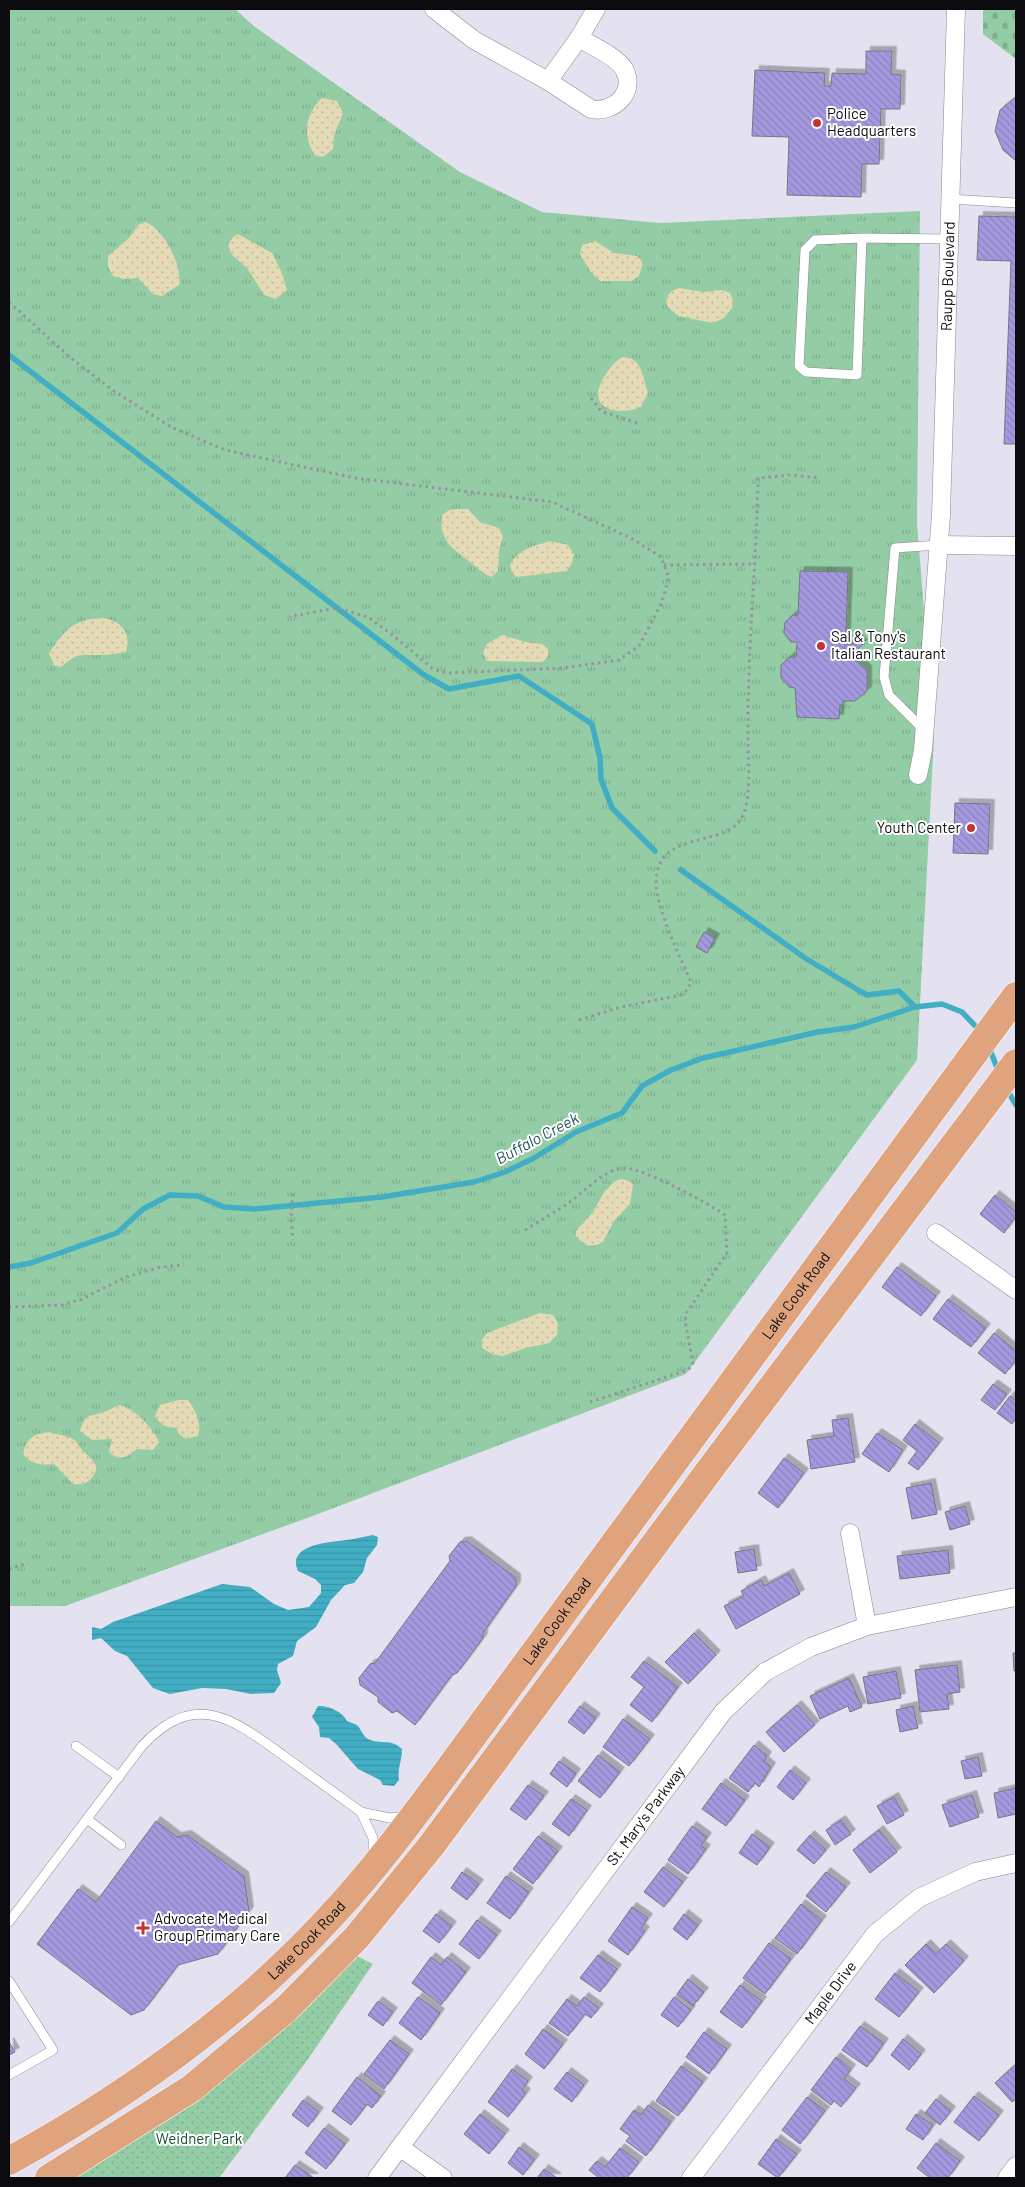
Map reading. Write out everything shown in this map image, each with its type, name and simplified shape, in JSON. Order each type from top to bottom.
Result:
[{"type":"main road","name":"Lake Cook Road","points":[[9,2160],[83,2119],[201,2037],[256,1990],[333,1915],[416,1813],[1016,996]]},
{"type":"main road","points":[[49,2178],[192,2088],[286,2009],[357,1937],[431,1846],[714,1464],[1016,1063]]},
{"type":"street","points":[[434,9],[474,40],[548,81],[590,109],[598,111],[610,109],[622,98],[627,83],[624,69],[617,62],[579,38]]},
{"type":"street","points":[[548,81],[579,38],[596,9]]},
{"type":"street","name":"Raupp Boulevard","points":[[918,775],[925,731],[939,544],[956,9]]},
{"type":"street","points":[[939,544],[1016,546]]},
{"type":"street","points":[[936,1233],[1016,1290]]},
{"type":"street","points":[[850,1533],[867,1626]]},
{"type":"street","name":"St. Mary's Parkway","points":[[377,2178],[723,1712],[766,1672],[811,1647],[867,1626],[1016,1598]]},
{"type":"street","name":"Maple Drive","points":[[691,2178],[875,1934],[919,1898],[975,1872],[1016,1863]]},
{"type":"street","points":[[401,2148],[443,2178]]},
{"type":"street","points":[[1007,2178],[1016,2166]]},
{"type":"lane","points":[[950,199],[1016,203]]},
{"type":"lane","points":[[862,238],[857,375],[806,372],[799,366],[805,250],[815,240],[862,238],[949,239]]},
{"type":"lane","points":[[925,731],[889,695],[884,677],[895,548],[939,544]]},
{"type":"lane","points":[[9,1922],[142,1746],[165,1724],[182,1717],[198,1714],[213,1715],[244,1727],[362,1812],[390,1818],[416,1813]]},
{"type":"lane","points":[[76,1746],[119,1777]]},
{"type":"lane","points":[[362,1812],[373,1838],[373,1868]]},
{"type":"lane","points":[[88,1819],[121,1844]]},
{"type":"lane","points":[[9,1981],[53,2050],[9,2074]]},
{"type":"path","points":[[9,302],[65,353],[114,391],[171,427],[225,450],[355,478],[552,502],[631,538],[661,557],[669,578],[664,595],[639,646],[619,660],[572,666],[446,672],[432,669],[396,637],[368,617],[336,608],[289,617]]},
{"type":"path","points":[[591,398],[601,411],[640,424]]},
{"type":"path","points":[[579,1020],[621,1007],[681,995],[688,989],[691,982],[659,902],[656,882],[660,864],[674,848],[686,842],[720,835],[736,825],[745,812],[758,478],[791,475],[820,478]]},
{"type":"path","points":[[664,565],[754,564]]},
{"type":"path","points":[[525,1230],[568,1204],[597,1179],[624,1167],[642,1173],[706,1202],[726,1216],[727,1254],[687,1312],[685,1321],[693,1362],[688,1370],[587,1403]]},
{"type":"path","points":[[293,1194],[291,1217],[293,1240]]},
{"type":"path","points":[[9,1307],[62,1305],[82,1298],[126,1277],[162,1266],[184,1265]]},
{"type":"path","points":[[9,1569],[28,1563]]},
{"type":"green space","points":[[9,9],[235,9],[255,27],[460,172],[542,212],[660,223],[920,211],[917,523],[934,737],[917,1060],[686,1374],[318,1514],[65,1606],[9,1606]]},
{"type":"green space","points":[[983,9],[1016,9],[1016,59],[983,34]]},
{"type":"green space","name":"Weidner Park","points":[[357,1956],[373,1964],[306,2062],[219,2178],[65,2178]]},
{"type":"sand","points":[[322,98],[337,101],[343,113],[334,136],[333,149],[323,157],[315,155],[307,133],[307,125],[312,111]]},
{"type":"sand","points":[[144,222],[151,225],[164,239],[175,258],[178,268],[179,285],[162,296],[153,294],[138,278],[124,279],[113,276],[108,267],[108,256],[129,238],[138,225]]},
{"type":"sand","points":[[238,234],[272,253],[282,273],[287,290],[276,299],[264,295],[247,268],[232,255],[228,245],[233,237]]},
{"type":"sand","points":[[595,241],[614,253],[638,256],[643,263],[639,276],[632,281],[600,281],[590,271],[580,254],[582,245]]},
{"type":"sand","points":[[679,288],[703,292],[722,290],[730,293],[733,300],[732,308],[724,318],[713,323],[678,316],[667,306],[667,297],[670,292]]},
{"type":"sand","points":[[623,357],[629,358],[638,364],[648,393],[641,407],[622,411],[603,406],[598,390],[606,373]]},
{"type":"sand","points":[[468,509],[480,522],[499,528],[503,537],[499,550],[498,571],[491,577],[454,549],[446,540],[441,523],[442,515],[449,510]]},
{"type":"sand","points":[[550,541],[568,545],[574,554],[572,563],[567,571],[517,577],[512,573],[510,565],[517,555],[527,549]]},
{"type":"sand","points":[[102,618],[115,621],[126,633],[126,652],[105,655],[80,655],[61,667],[54,665],[49,653],[65,632],[83,621]]},
{"type":"sand","points":[[502,635],[526,642],[542,644],[548,649],[548,656],[543,662],[487,661],[483,653],[487,644]]},
{"type":"sand","points":[[622,1179],[629,1181],[633,1185],[630,1204],[614,1221],[603,1242],[588,1246],[576,1237],[576,1231],[593,1212],[604,1192],[615,1181]]},
{"type":"sand","points":[[540,1313],[553,1315],[558,1323],[557,1335],[549,1343],[503,1356],[492,1354],[482,1348],[482,1340],[487,1333]]},
{"type":"sand","points":[[178,1400],[188,1400],[194,1408],[199,1422],[198,1436],[186,1439],[179,1434],[176,1428],[164,1425],[155,1416],[160,1405]]},
{"type":"sand","points":[[120,1405],[132,1410],[152,1431],[159,1442],[153,1450],[137,1449],[127,1456],[116,1457],[109,1452],[112,1439],[92,1440],[80,1431],[87,1417]]},
{"type":"sand","points":[[50,1432],[73,1439],[94,1462],[96,1465],[95,1472],[89,1481],[82,1484],[73,1484],[54,1464],[37,1464],[26,1458],[23,1454],[29,1440],[35,1435]]},
{"type":"water","points":[[373,1535],[378,1537],[377,1545],[367,1558],[363,1572],[354,1583],[345,1585],[331,1600],[316,1627],[297,1641],[293,1656],[278,1664],[277,1670],[281,1683],[274,1693],[251,1694],[226,1689],[202,1688],[170,1694],[153,1688],[127,1656],[115,1651],[101,1638],[92,1640],[92,1627],[101,1629],[113,1622],[222,1584],[250,1587],[274,1604],[288,1610],[309,1607],[321,1593],[321,1585],[315,1579],[298,1571],[296,1561],[299,1554],[315,1545]]},
{"type":"water","points":[[318,1706],[339,1712],[347,1721],[358,1726],[363,1735],[368,1739],[394,1744],[402,1749],[399,1780],[394,1786],[383,1785],[380,1780],[358,1769],[329,1738],[320,1737],[319,1727],[312,1717]]},
{"type":"building","name":"Police Headquarters","points":[[866,51],[892,51],[891,74],[901,75],[900,109],[881,109],[879,164],[862,164],[861,197],[787,195],[789,137],[752,136],[755,70],[825,73],[824,86],[831,86],[832,73],[866,74]]},
{"type":"building","points":[[1016,97],[1016,161],[1003,150],[995,131],[1000,110]]},
{"type":"building","points":[[979,216],[1016,217],[1016,444],[1004,444],[1011,261],[977,260]]},
{"type":"building","name":"Sal & Tony's Italian Restaurant","points":[[800,571],[848,572],[845,659],[856,660],[867,670],[867,691],[855,701],[843,701],[843,705],[840,705],[839,719],[797,717],[795,688],[789,687],[781,678],[781,665],[790,657],[796,657],[797,642],[791,642],[784,633],[785,622],[793,615],[798,615]]},
{"type":"building","points":[[858,639],[863,644],[855,652],[845,652],[845,644],[853,644]]},
{"type":"building","name":"Youth Center","points":[[955,803],[990,804],[988,854],[953,853]]},
{"type":"building","points":[[704,932],[715,938],[707,953],[696,947]]},
{"type":"building","points":[[995,1195],[1016,1212],[1016,1216],[1004,1233],[980,1214]]},
{"type":"building","points":[[897,1267],[936,1296],[921,1316],[882,1287]]},
{"type":"building","points":[[948,1299],[986,1328],[971,1347],[933,1319]]},
{"type":"building","points":[[994,1333],[1016,1351],[1016,1360],[1005,1374],[978,1353]]},
{"type":"building","points":[[993,1384],[1007,1394],[995,1410],[981,1400]]},
{"type":"building","points":[[1010,1396],[1016,1401],[1016,1418],[1012,1424],[997,1413]]},
{"type":"building","points":[[848,1418],[855,1462],[811,1469],[807,1440],[834,1436],[832,1420]]},
{"type":"building","points":[[915,1424],[939,1443],[918,1470],[908,1463],[917,1451],[903,1440]]},
{"type":"building","points":[[877,1433],[903,1450],[889,1472],[862,1454]]},
{"type":"building","points":[[784,1458],[804,1473],[778,1508],[758,1493]]},
{"type":"building","points":[[931,1483],[937,1514],[912,1519],[906,1488]]},
{"type":"building","points":[[965,1506],[970,1524],[950,1530],[945,1512]]},
{"type":"building","points":[[467,1541],[516,1578],[516,1586],[483,1633],[483,1638],[457,1673],[452,1675],[415,1725],[397,1711],[392,1713],[378,1702],[378,1697],[360,1685],[359,1678],[370,1664],[375,1663],[450,1561],[449,1556],[460,1542]]},
{"type":"building","points":[[754,1549],[757,1570],[738,1573],[735,1552]]},
{"type":"building","points":[[948,1550],[950,1573],[900,1579],[897,1556]]},
{"type":"building","points":[[789,1573],[800,1594],[736,1629],[724,1606],[744,1596],[741,1591],[761,1580],[764,1586]]},
{"type":"building","points":[[694,1633],[716,1655],[688,1684],[665,1662]]},
{"type":"building","points":[[1013,1653],[1016,1653],[1016,1671],[1014,1671]]},
{"type":"building","points":[[644,1661],[678,1687],[652,1722],[630,1705],[644,1687],[631,1677]]},
{"type":"building","points":[[957,1665],[960,1692],[947,1694],[949,1709],[920,1712],[915,1670]]},
{"type":"building","points":[[896,1671],[901,1698],[868,1704],[863,1677]]},
{"type":"building","points":[[849,1678],[862,1707],[850,1712],[848,1706],[820,1719],[810,1696]]},
{"type":"building","points":[[797,1705],[815,1725],[784,1752],[766,1732]]},
{"type":"building","points":[[580,1706],[596,1718],[584,1734],[568,1722]]},
{"type":"building","points":[[913,1706],[918,1728],[900,1732],[896,1710]]},
{"type":"building","points":[[623,1719],[650,1739],[629,1766],[603,1747]]},
{"type":"building","points":[[754,1745],[767,1756],[764,1761],[771,1767],[759,1787],[755,1783],[748,1792],[729,1778]]},
{"type":"building","points":[[598,1755],[620,1772],[600,1798],[578,1781]]},
{"type":"building","points":[[978,1757],[982,1776],[965,1779],[961,1761]]},
{"type":"building","points":[[559,1761],[576,1773],[567,1787],[550,1774]]},
{"type":"building","points":[[790,1770],[806,1783],[793,1800],[777,1787]]},
{"type":"building","points":[[721,1783],[745,1800],[726,1826],[702,1809]]},
{"type":"building","points":[[528,1785],[544,1796],[526,1820],[510,1809]]},
{"type":"building","points":[[1016,1788],[1016,1814],[998,1818],[994,1793]]},
{"type":"building","points":[[972,1795],[979,1817],[950,1827],[942,1805]]},
{"type":"building","points":[[894,1797],[904,1815],[887,1824],[877,1806]]},
{"type":"building","points":[[571,1799],[587,1810],[569,1836],[552,1824]]},
{"type":"building","points":[[841,1820],[851,1834],[835,1845],[826,1830]]},
{"type":"building","name":"Advocate Medical Group Primary Care","points":[[156,1821],[177,1837],[187,1835],[244,1876],[249,1911],[218,1954],[178,1965],[144,2010],[131,2015],[37,1944],[78,1889],[96,1902]]},
{"type":"building","points":[[692,1826],[707,1837],[701,1846],[706,1849],[688,1874],[668,1860]]},
{"type":"building","points":[[879,1830],[897,1852],[870,1873],[853,1850]]},
{"type":"building","points":[[752,1834],[770,1847],[757,1865],[739,1853]]},
{"type":"building","points":[[810,1835],[826,1850],[814,1864],[797,1850]]},
{"type":"building","points":[[538,1836],[558,1851],[533,1884],[513,1869]]},
{"type":"building","points":[[663,1867],[683,1882],[664,1907],[644,1892]]},
{"type":"building","points":[[462,1872],[479,1884],[467,1900],[451,1888]]},
{"type":"building","points":[[826,1872],[846,1887],[826,1912],[806,1896]]},
{"type":"building","points":[[506,1876],[529,1892],[510,1919],[487,1903]]},
{"type":"building","points":[[801,1904],[822,1920],[797,1954],[775,1938]]},
{"type":"building","points":[[632,1907],[648,1918],[641,1928],[645,1931],[628,1955],[608,1941]]},
{"type":"building","points":[[436,1914],[452,1926],[439,1943],[423,1931]]},
{"type":"building","points":[[684,1914],[698,1925],[687,1940],[673,1929]]},
{"type":"building","points":[[477,1920],[497,1935],[479,1959],[459,1944]]},
{"type":"building","points":[[769,1943],[791,1959],[765,1994],[743,1978]]},
{"type":"building","points":[[926,1944],[936,1954],[946,1944],[964,1961],[934,1993],[905,1965]]},
{"type":"building","points":[[598,1955],[617,1969],[600,1992],[580,1978]]},
{"type":"building","points":[[431,1957],[441,1965],[447,1957],[466,1972],[441,2005],[412,1983]]},
{"type":"building","points":[[895,1973],[919,1992],[899,2017],[875,1999]]},
{"type":"building","points":[[688,1979],[704,1992],[693,2006],[677,1994]]},
{"type":"building","points":[[740,1985],[762,2001],[742,2028],[720,2012]]},
{"type":"building","points":[[418,1997],[440,2013],[421,2040],[399,2023]]},
{"type":"building","points":[[584,1997],[599,2008],[591,2018],[585,2014],[568,2036],[549,2023],[567,1999],[577,2006]]},
{"type":"building","points":[[674,1997],[691,2010],[678,2027],[661,2015]]},
{"type":"building","points":[[378,2001],[393,2012],[383,2026],[368,2015]]},
{"type":"building","points":[[860,2026],[884,2043],[867,2067],[842,2050]]},
{"type":"building","points":[[543,2029],[563,2044],[544,2069],[525,2054]]},
{"type":"building","points":[[704,2032],[727,2049],[709,2074],[686,2057]]},
{"type":"building","points":[[903,2039],[921,2054],[909,2070],[891,2055]]},
{"type":"building","points":[[390,2040],[409,2054],[384,2089],[364,2074]]},
{"type":"building","points":[[9,2042],[15,2052],[9,2055]]},
{"type":"building","points":[[836,2057],[851,2069],[844,2079],[856,2088],[841,2107],[834,2101],[831,2105],[811,2090]]},
{"type":"building","points":[[1016,2064],[1016,2099],[1012,2102],[995,2083]]},
{"type":"building","points":[[681,2066],[703,2082],[678,2116],[656,2101]]},
{"type":"building","points":[[512,2069],[528,2081],[522,2090],[526,2093],[508,2117],[488,2102]]},
{"type":"building","points":[[567,2072],[584,2085],[572,2102],[554,2089]]},
{"type":"building","points":[[357,2077],[381,2096],[372,2108],[367,2104],[351,2125],[332,2111]]},
{"type":"building","points":[[974,2096],[999,2115],[979,2141],[954,2122]]},
{"type":"building","points":[[807,2097],[825,2111],[800,2144],[782,2130]]},
{"type":"building","points":[[936,2099],[951,2111],[940,2125],[925,2113]]},
{"type":"building","points":[[303,2100],[319,2112],[308,2127],[292,2115]]},
{"type":"building","points":[[648,2105],[671,2122],[646,2156],[626,2141],[630,2136],[620,2129],[634,2110],[641,2115]]},
{"type":"building","points":[[480,2114],[505,2134],[489,2154],[464,2134]]},
{"type":"building","points":[[916,2114],[933,2125],[923,2140],[906,2129]]},
{"type":"building","points":[[324,2128],[345,2144],[326,2169],[305,2153]]},
{"type":"building","points":[[776,2139],[797,2154],[778,2178],[758,2164]]},
{"type":"building","points":[[936,2143],[960,2161],[948,2178],[930,2178],[917,2168]]},
{"type":"building","points":[[519,2147],[535,2159],[523,2175],[508,2163]]},
{"type":"building","points":[[620,2148],[639,2162],[627,2178],[596,2178],[598,2177],[589,2170],[597,2161],[605,2167]]},
{"type":"building","points":[[295,2165],[314,2178],[285,2178]]},
{"type":"building","points":[[544,2169],[557,2178],[537,2178]]},
{"type":"waterway","points":[[9,355],[424,675],[449,689],[519,676],[592,724],[600,758],[601,779],[612,808],[655,851]]},
{"type":"waterway","points":[[681,870],[805,958],[858,990],[867,995],[899,991],[915,1007]]},
{"type":"waterway","name":"Buffalo Creek","points":[[9,1267],[31,1263],[117,1233],[143,1209],[170,1195],[198,1196],[224,1207],[255,1209],[382,1197],[474,1182],[505,1172],[534,1158],[576,1132],[622,1113],[642,1086],[671,1070],[703,1058],[818,1032],[854,1027],[915,1007],[942,1004],[962,1012],[981,1032]]},
{"type":"waterway","name":"Buffalo Creek","points":[[989,1047],[999,1073]]},
{"type":"waterway","name":"Buffalo Creek","points":[[1006,1088],[1016,1105]]},
{"type":"place","name":"Police Headquarters","points":[[817,123]]},
{"type":"place","name":"Sal & Tony's Italian Restaurant","points":[[821,646]]},
{"type":"place","name":"Youth Center","points":[[971,828]]},
{"type":"place","name":"Advocate Medical Group Primary Care","points":[[143,1928]]}]
